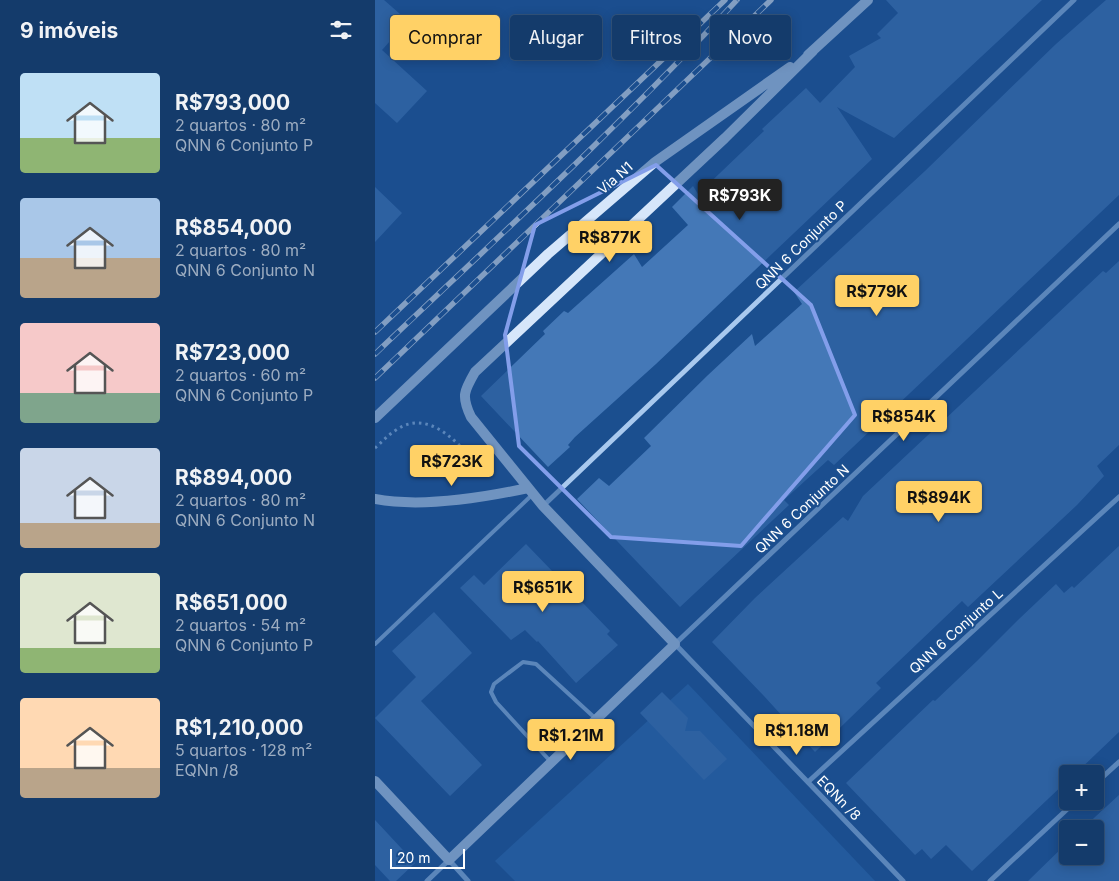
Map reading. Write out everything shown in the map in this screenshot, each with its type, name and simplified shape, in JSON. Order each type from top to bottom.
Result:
[{"type":"street","name":"Via N1","points":[[375,418],[548,254],[655,162],[813,51],[869,0]]},
{"type":"street","name":"QNN 6 Conjunto P","points":[[543,506],[1074,0]]},
{"type":"street","points":[[427,881],[675,644],[543,506],[471,417],[464,402],[467,386],[475,372],[725,138],[813,51]]},
{"type":"street","name":"QNN 6 Conjunto N","points":[[675,644],[1119,224]]},
{"type":"street","points":[[375,499],[392,502],[425,502],[531,491]]},
{"type":"street","name":"QNN 6 Conjunto L","points":[[808,782],[1119,497]]},
{"type":"street","name":"EQNn /8","points":[[675,644],[903,881]]},
{"type":"street","points":[[1104,776],[1119,762]]},
{"type":"street","points":[[375,781],[468,881]]},
{"type":"street","points":[[990,881],[1066,810]]},
{"type":"lane","points":[[375,644],[531,491]]},
{"type":"lane","points":[[552,762],[496,702],[491,692],[494,684],[523,662],[536,664],[597,720]]},
{"type":"path","points":[[375,448],[401,427],[420,424],[435,426],[445,432],[501,494]]},
{"type":"highlighted area","points":[[656,165],[811,305],[855,415],[741,546],[611,537],[519,446],[505,335],[535,225]]},
{"type":"shaded area","points":[[688,684],[875,881],[515,881],[495,861]]},
{"type":"building","points":[[375,0],[384,0],[401,15],[390,15],[390,41],[382,50],[390,57],[390,60],[393,60],[427,91],[397,123],[375,103]]},
{"type":"building","points":[[886,0],[1042,0],[894,138],[837,107],[872,159],[656,364],[575,437],[568,445],[570,447],[548,467],[481,396],[545,334],[543,331],[564,311],[568,313],[634,254],[642,267],[688,225],[672,207],[693,186],[698,194],[764,131],[762,129],[806,88],[820,103],[855,67],[849,56],[881,38],[877,34],[898,13]]},
{"type":"building","points":[[1106,0],[1119,0],[1119,195],[834,465],[828,460],[784,500],[789,505],[680,607],[577,499],[599,478],[609,486],[651,446],[644,438],[708,375],[752,334],[755,346],[802,304],[794,292],[925,171],[1056,44]]},
{"type":"building","points":[[375,187],[402,213],[375,242]]},
{"type":"building","points":[[1119,261],[1119,445],[1097,466],[1104,476],[1077,505],[968,607],[962,601],[876,683],[881,688],[815,752],[712,642],[755,598],[843,517],[848,521],[863,496],[1103,271],[1106,273]]},
{"type":"building","points":[[526,544],[610,631],[607,634],[618,645],[576,683],[538,641],[525,630],[511,640],[460,588],[474,575],[484,585]]},
{"type":"building","points":[[1119,546],[1119,732],[1084,765],[1059,765],[1059,789],[972,871],[946,845],[931,859],[922,849],[915,855],[846,783],[933,700],[935,701],[1056,584],[1064,593],[1072,586],[1074,588]]},
{"type":"building","points":[[434,612],[472,653],[421,701],[482,765],[450,796],[375,718],[416,677],[392,651]]},
{"type":"building","points":[[662,692],[688,718],[685,731],[700,731],[727,759],[704,780],[640,713]]},
{"type":"building","points":[[1119,795],[1119,881],[1028,881],[1059,851],[1059,865],[1104,865],[1104,820],[1092,820]]},
{"type":"building","points":[[375,820],[415,863],[396,881],[390,881],[375,865]]},
{"type":"railway","points":[[375,332],[725,0]]},
{"type":"railway","points":[[375,354],[604,136],[737,0]]},
{"type":"railway","points":[[375,378],[771,0]]}]
